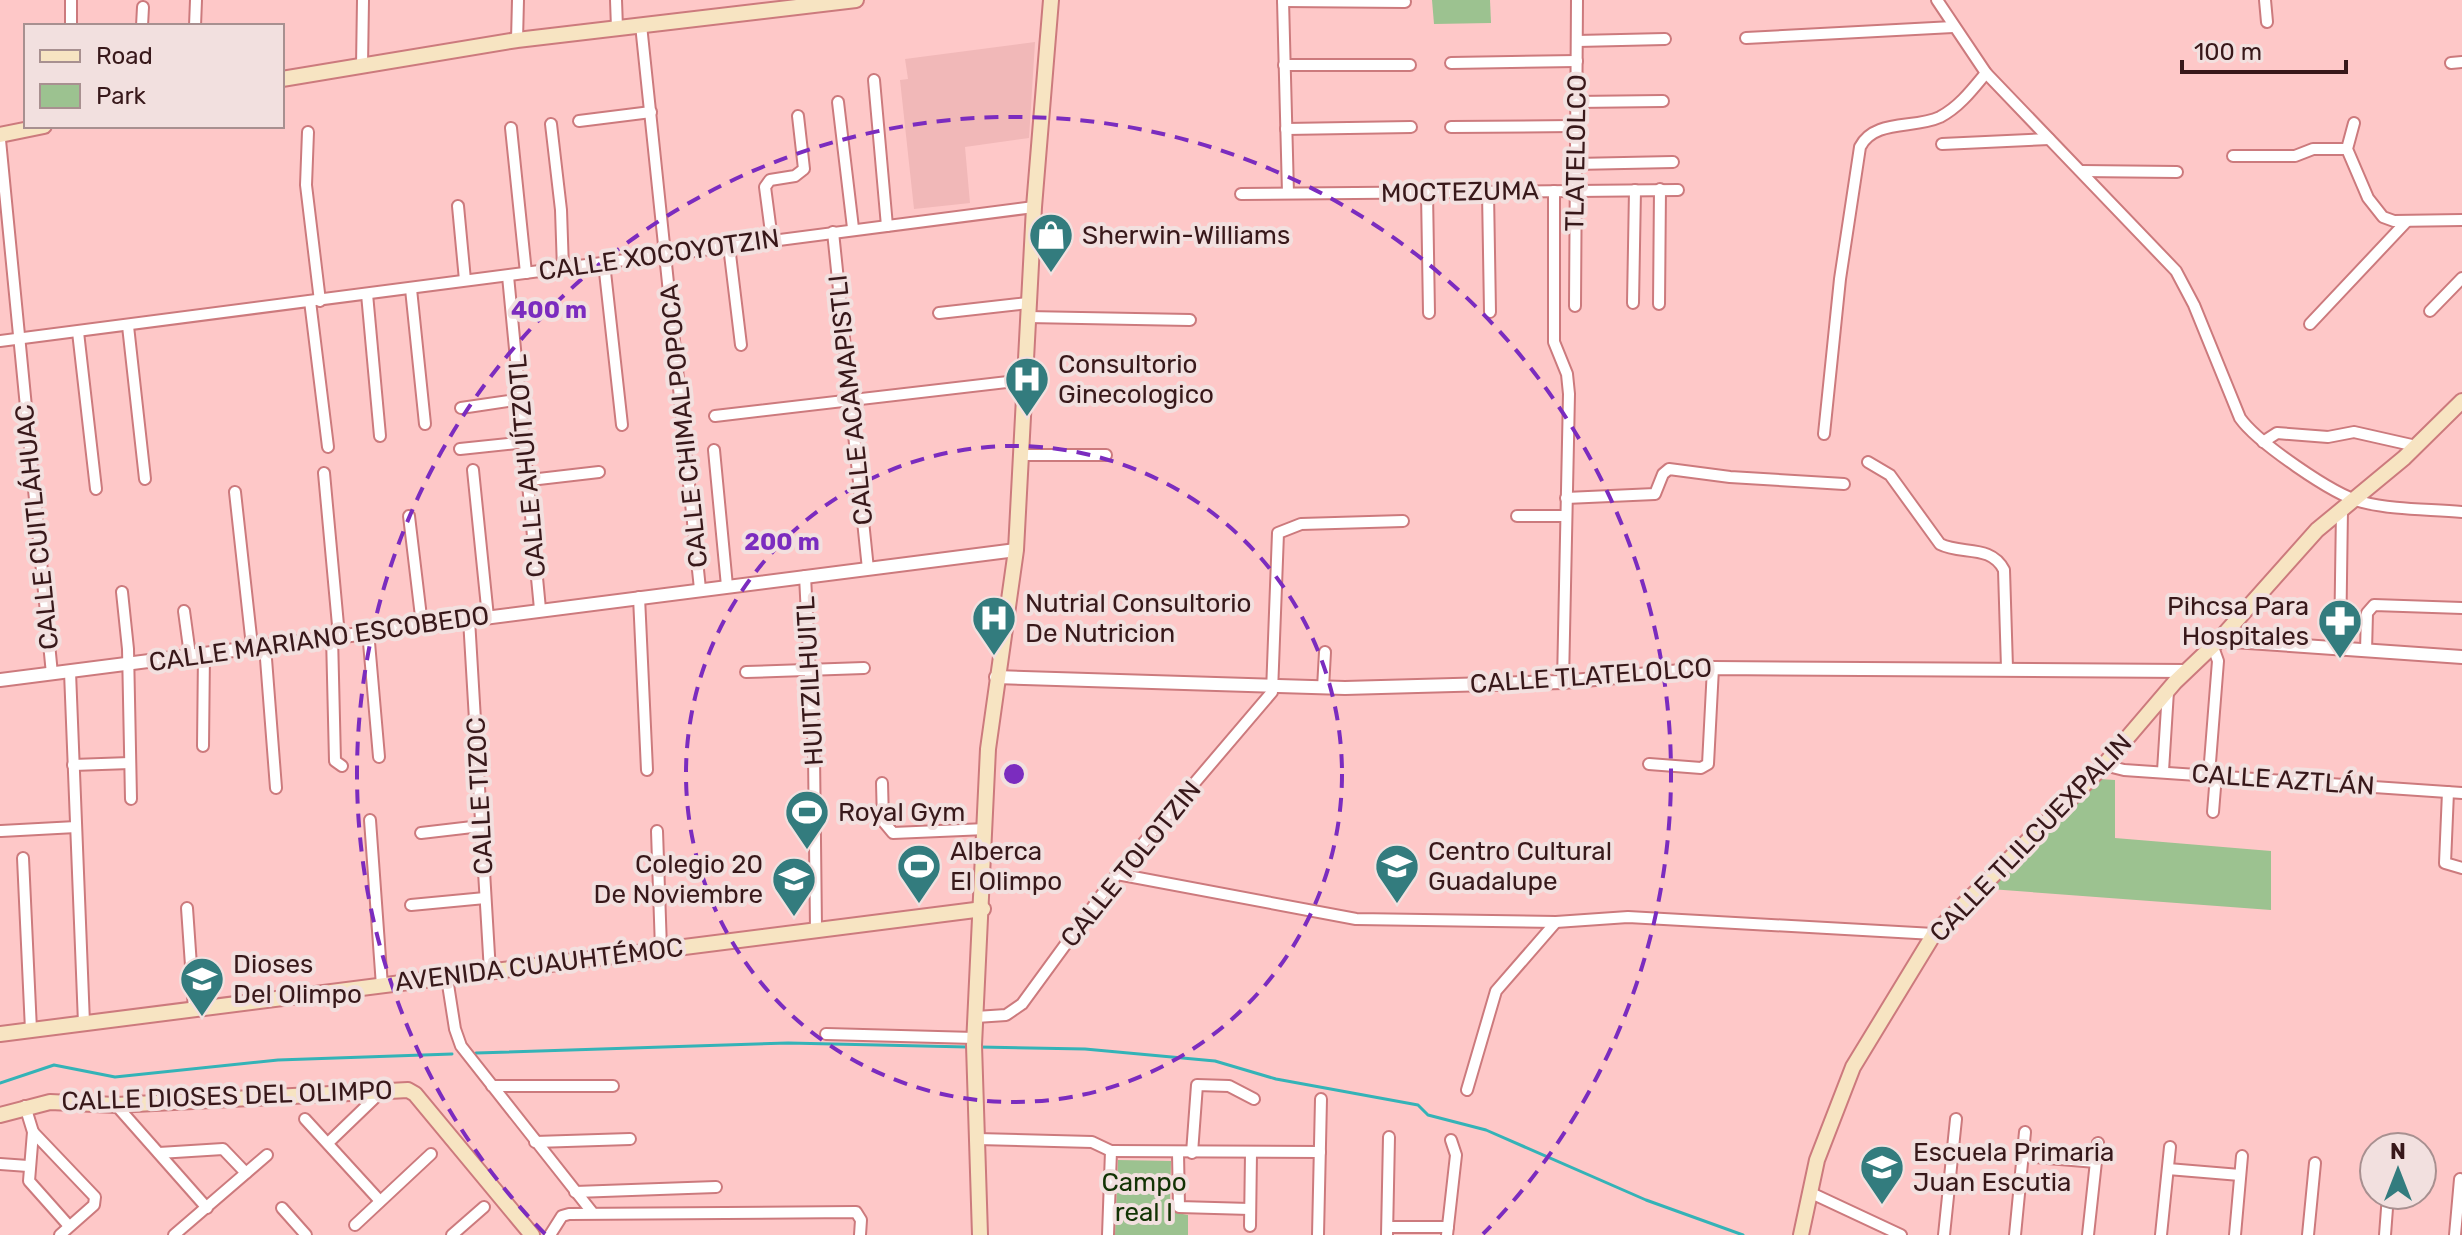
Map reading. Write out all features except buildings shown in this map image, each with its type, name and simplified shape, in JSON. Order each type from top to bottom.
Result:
[{"type":"main road","points":[[284,79],[517,40],[856,0]]},
{"type":"main road","points":[[980,1235],[974,1044],[983,909],[988,749],[1016,550],[1034,207],[1051,0]]},
{"type":"main road","points":[[0,138],[37,128]]},
{"type":"main road","name":"CALLE TLILCUEXPALIN","points":[[1801,1235],[1817,1160],[1853,1067],[1934,934],[2104,765],[2317,530],[2416,446],[2462,401]]},
{"type":"main road","name":"AVENIDA CUAUHTÉMOC","points":[[0,1034],[983,909]]},
{"type":"main road","name":"CALLE DIOSES DEL OLIMPO","points":[[0,1115],[25,1106],[50,1102],[116,1105],[403,1089],[415,1094],[532,1235]]},
{"type":"street","points":[[71,0],[71,24]]},
{"type":"street","points":[[195,24],[196,0]]},
{"type":"street","points":[[362,66],[363,0]]},
{"type":"street","points":[[517,40],[518,0]]},
{"type":"street","points":[[616,0],[617,28]]},
{"type":"street","name":"TLATELOLCO","points":[[1575,306],[1577,0]]},
{"type":"street","points":[[1937,0],[1986,73],[2176,271],[2194,305],[2240,418],[2263,442],[2354,499],[2462,512]]},
{"type":"street","points":[[2265,0],[2267,22]]},
{"type":"street","points":[[1288,193],[1283,1],[1405,2]]},
{"type":"street","points":[[142,24],[143,7]]},
{"type":"street","name":"CALLE CHIMALPOPOCA","points":[[641,25],[700,589]]},
{"type":"street","points":[[1746,38],[1953,27]]},
{"type":"street","points":[[1577,41],[1665,39]]},
{"type":"street","points":[[1451,63],[1577,61]]},
{"type":"street","points":[[1284,65],[1410,65]]},
{"type":"street","points":[[1824,434],[1844,246],[1860,147],[1873,131],[1935,119],[1951,110],[1986,73]]},
{"type":"street","points":[[874,80],[887,226]]},
{"type":"street","points":[[1575,102],[1663,101]]},
{"type":"street","points":[[838,102],[853,228]]},
{"type":"street","points":[[579,121],[651,112]]},
{"type":"street","points":[[772,240],[765,187],[770,180],[795,176],[804,169],[798,116]]},
{"type":"street","points":[[2354,123],[2347,149],[2378,213],[2388,220],[2462,220]]},
{"type":"street","points":[[551,124],[561,210],[563,269]]},
{"type":"street","points":[[1451,127],[1574,126]]},
{"type":"street","points":[[1286,129],[1411,127]]},
{"type":"street","points":[[511,128],[526,273]]},
{"type":"street","points":[[308,132],[306,185],[328,447]]},
{"type":"street","name":"CALLE CUITLÁHUAC","points":[[0,138],[52,674]]},
{"type":"street","points":[[1942,144],[2049,139]]},
{"type":"street","points":[[2233,156],[2295,156],[2313,149],[2347,149]]},
{"type":"street","points":[[1575,164],[1673,162]]},
{"type":"street","points":[[2081,171],[2177,172]]},
{"type":"street","points":[[1659,304],[1660,189]]},
{"type":"street","points":[[1633,303],[1635,190]]},
{"type":"street","name":"MOCTEZUMA","points":[[1241,194],[1678,190]]},
{"type":"street","points":[[1554,191],[1554,342],[1567,374],[1569,394],[1563,682]]},
{"type":"street","points":[[1488,192],[1490,312]]},
{"type":"street","points":[[1427,193],[1429,313]]},
{"type":"street","points":[[458,206],[465,280]]},
{"type":"street","name":"CALLE XOCOYOTZIN","points":[[0,341],[563,269],[853,228],[1034,207]]},
{"type":"street","points":[[2310,324],[2407,221]]},
{"type":"street","name":"CALLE ACAMAPISTLI","points":[[833,232],[868,569]]},
{"type":"street","points":[[729,246],[741,345]]},
{"type":"street","points":[[604,263],[622,425]]},
{"type":"street","name":"CALLE AHUÍTZOTL","points":[[508,276],[540,609]]},
{"type":"street","points":[[2430,311],[2462,278]]},
{"type":"street","points":[[411,289],[425,424]]},
{"type":"street","points":[[367,294],[380,436]]},
{"type":"street","points":[[939,313],[1028,310],[1190,320]]},
{"type":"street","points":[[128,326],[145,479]]},
{"type":"street","points":[[78,332],[96,489]]},
{"type":"street","points":[[715,416],[1024,380]]},
{"type":"street","points":[[461,408],[522,399]]},
{"type":"street","points":[[2263,442],[2277,433],[2328,437],[2354,432],[2416,446]]},
{"type":"street","points":[[460,449],[526,442]]},
{"type":"street","points":[[714,450],[727,586]]},
{"type":"street","points":[[1020,455],[1106,455]]},
{"type":"street","points":[[1868,462],[1890,475],[1940,544],[1985,553],[2000,563],[2004,570],[2007,668]]},
{"type":"street","points":[[1566,498],[1655,494],[1663,474],[1669,469],[1730,477],[1844,484]]},
{"type":"street","points":[[473,470],[488,617]]},
{"type":"street","points":[[530,480],[599,472]]},
{"type":"street","points":[[324,473],[335,636],[335,761],[342,766]]},
{"type":"street","points":[[235,492],[259,646],[276,788]]},
{"type":"street","points":[[2340,648],[2342,509]]},
{"type":"street","points":[[409,516],[422,625]]},
{"type":"street","points":[[1517,516],[1566,516]]},
{"type":"street","points":[[1273,687],[1278,533],[1301,524],[1403,521]]},
{"type":"street","name":"CALLE MARIANO ESCOBEDO","points":[[0,680],[1016,550]]},
{"type":"street","name":"HUITZILHUITL","points":[[805,576],[811,670],[816,929]]},
{"type":"street","points":[[122,592],[131,799]]},
{"type":"street","points":[[639,597],[647,770]]},
{"type":"street","points":[[2366,651],[2367,613],[2374,605],[2462,608]]},
{"type":"street","points":[[184,611],[197,654],[203,746]]},
{"type":"street","name":"CALLE TIZOC","points":[[469,619],[490,972]]},
{"type":"street","points":[[368,631],[379,757]]},
{"type":"street","points":[[2213,812],[2216,644],[2340,648],[2462,657]]},
{"type":"street","points":[[1323,688],[1325,652]]},
{"type":"street","points":[[746,672],[864,668]]},
{"type":"street","points":[[1649,764],[1701,768],[1708,764],[1713,668]]},
{"type":"street","name":"CALLE TLATELOLCO","points":[[996,677],[1323,688],[1563,682],[1713,668],[2186,671]]},
{"type":"street","name":"CALLE CUITLÁHUAC","points":[[70,672],[84,1023]]},
{"type":"street","name":"CALLE TOLOTZIN","points":[[976,1017],[1006,1015],[1022,1004],[1117,874],[1222,754],[1273,687]]},
{"type":"street","points":[[2163,771],[2168,691]]},
{"type":"street","points":[[73,765],[130,763]]},
{"type":"street","name":"CALLE AZTLÁN","points":[[2104,765],[2462,793]]},
{"type":"street","points":[[882,783],[883,821],[893,833],[986,829]]},
{"type":"street","points":[[2448,792],[2445,863],[2462,868]]},
{"type":"street","points":[[370,820],[382,986]]},
{"type":"street","points":[[421,833],[481,826]]},
{"type":"street","points":[[1,831],[76,827]]},
{"type":"street","points":[[657,831],[661,949]]},
{"type":"street","points":[[23,858],[31,1030]]},
{"type":"street","points":[[1117,874],[1356,919],[1556,922],[1628,917],[1934,934]]},
{"type":"street","points":[[411,905],[485,898]]},
{"type":"street","points":[[187,908],[194,1009]]},
{"type":"street","points":[[1467,1090],[1496,991],[1556,922]]},
{"type":"street","points":[[447,978],[457,1038],[592,1212]]},
{"type":"street","points":[[826,1034],[974,1044]]},
{"type":"street","points":[[1192,1153],[1197,1085],[1229,1086],[1254,1099]]},
{"type":"street","points":[[492,1086],[613,1086]]},
{"type":"street","points":[[328,1143],[382,1091]]},
{"type":"street","points":[[1318,1235],[1321,1099]]},
{"type":"street","points":[[116,1105],[207,1208]]},
{"type":"street","points":[[25,1106],[33,1132],[29,1181],[69,1226]]},
{"type":"street","points":[[305,1119],[380,1201]]},
{"type":"street","points":[[1944,1235],[1956,1119]]},
{"type":"street","points":[[33,1132],[95,1197],[94,1205],[60,1235]]},
{"type":"street","points":[[2015,1235],[2025,1132]]},
{"type":"street","points":[[1389,1137],[1388,1231],[1447,1231],[1456,1155],[1451,1140]]},
{"type":"street","points":[[535,1142],[630,1139]]},
{"type":"street","points":[[977,1139],[1092,1142],[1100,1143],[1111,1151],[1320,1152]]},
{"type":"street","points":[[2088,1235],[2098,1143]]},
{"type":"street","points":[[2161,1235],[2170,1147]]},
{"type":"street","points":[[159,1153],[223,1149],[246,1173]]},
{"type":"street","points":[[1108,1235],[1111,1151]]},
{"type":"street","points":[[1178,1153],[1179,1207],[1250,1209]]},
{"type":"street","points":[[1250,1226],[1251,1153]]},
{"type":"street","points":[[355,1225],[431,1154]]},
{"type":"street","points":[[174,1235],[267,1155]]},
{"type":"street","points":[[2023,1156],[2096,1162]]},
{"type":"street","points":[[2235,1235],[2242,1156]]},
{"type":"street","points":[[2308,1235],[2315,1163]]},
{"type":"street","points":[[0,1164],[28,1166]]},
{"type":"street","points":[[2168,1169],[2240,1175]]},
{"type":"street","points":[[2455,1235],[2460,1179]]},
{"type":"street","points":[[575,1192],[716,1187]]},
{"type":"street","points":[[1809,1192],[1901,1235]]},
{"type":"street","points":[[452,1235],[484,1207]]},
{"type":"street","points":[[282,1208],[300,1233]]},
{"type":"street","points":[[550,1235],[562,1216],[592,1212],[720,1215],[760,1210],[851,1210],[860,1216],[860,1235]]},
{"type":"street","points":[[2385,1235],[2387,1211]]},
{"type":"shaded area","points":[[1035,42],[1029,138],[965,147],[970,203],[914,209],[900,80],[908,79],[905,59]]},
{"type":"green space","points":[[1432,0],[1490,0],[1491,23],[1434,24]]},
{"type":"green space","points":[[2099,779],[2115,780],[2115,838],[2271,851],[2271,910],[1990,889]]},
{"type":"green space","name":"Campo real I","points":[[1118,1160],[1171,1161],[1170,1206],[1177,1213],[1188,1215],[1188,1235],[1115,1235]]},
{"type":"waterway","points":[[476,1053],[788,1043],[968,1047]]},
{"type":"waterway","points":[[979,1047],[1085,1049],[1215,1061],[1276,1079],[1418,1105],[1428,1115],[1486,1130],[1646,1200],[1743,1235]]},
{"type":"waterway","points":[[0,1083],[54,1065],[115,1077],[278,1060],[452,1054]]},
{"type":"place","name":"Sherwin-Williams","points":[[1051,274]]},
{"type":"place","name":"Consultorio Ginecologico","points":[[1027,418]]},
{"type":"place","name":"Nutrial Consultorio De Nutricion","points":[[994,657]]},
{"type":"place","name":"Pihcsa Para Hospitales","points":[[2340,660]]},
{"type":"place","name":"Royal Gym","points":[[807,851]]},
{"type":"place","name":"Alberca El Olimpo","points":[[919,905]]},
{"type":"place","name":"Centro Cultural Guadalupe","points":[[1397,905]]},
{"type":"place","name":"Colegio 20 De Noviembre","points":[[794,918]]},
{"type":"place","name":"Dioses Del Olimpo","points":[[202,1018]]},
{"type":"place","name":"Escuela Primaria Juan Escutia","points":[[1882,1206]]}]
